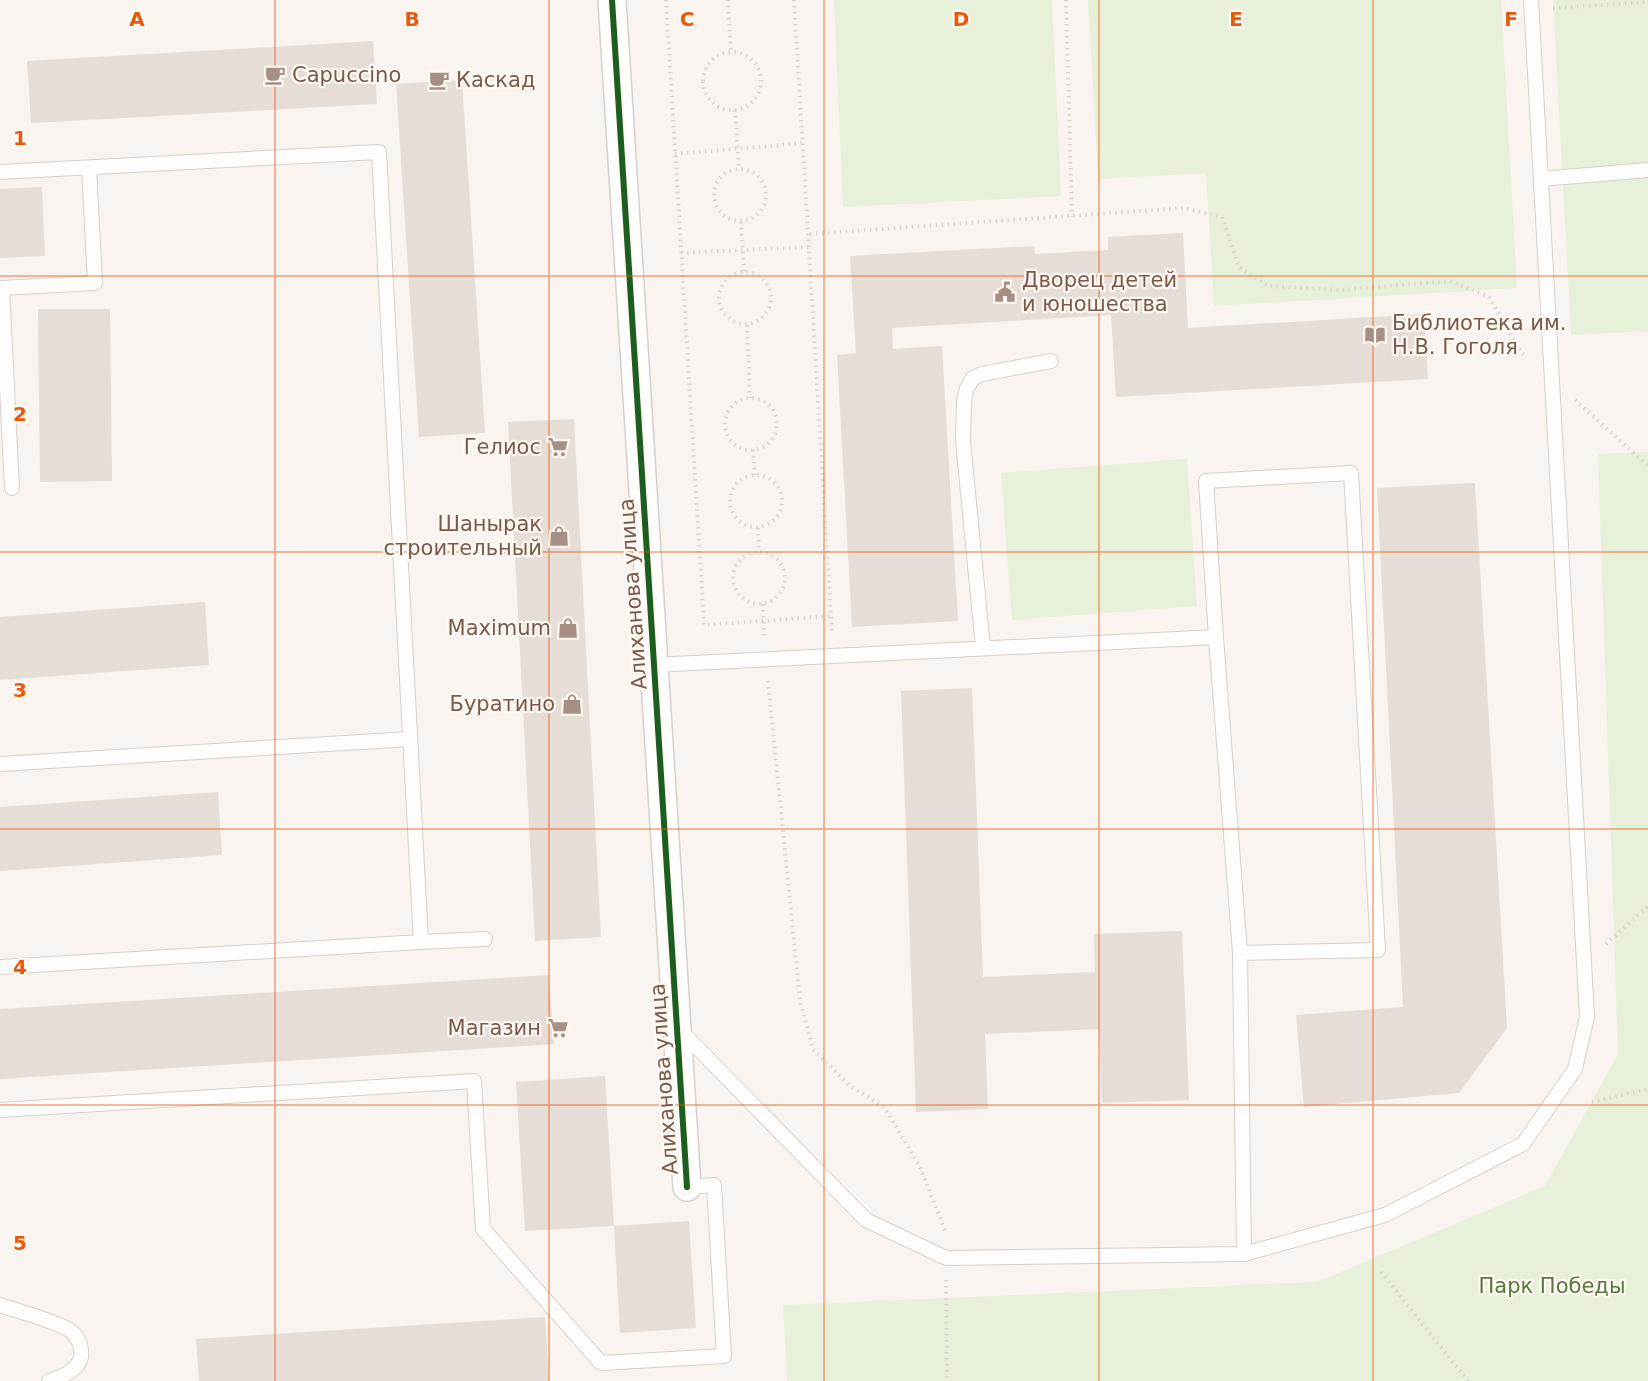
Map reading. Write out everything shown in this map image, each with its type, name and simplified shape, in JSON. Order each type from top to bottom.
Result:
[{"type":"street","name":"Алиханова улица","points":[[612,0],[687,1187]]},
{"type":"lane","points":[[677,1028],[866,1220],[946,1258],[1244,1254],[1385,1215],[1523,1144],[1575,1069],[1587,1017],[1531,5]]},
{"type":"lane","points":[[0,172],[379,152],[421,942]]},
{"type":"lane","points":[[12,488],[1,288],[95,283],[89,168]]},
{"type":"lane","points":[[1540,179],[1648,170]]},
{"type":"lane","points":[[983,648],[963,441],[964,400],[973,378],[982,374],[1051,361]]},
{"type":"lane","points":[[1240,952],[1378,950],[1351,473],[1206,481],[1240,952],[1244,1254]]},
{"type":"lane","points":[[653,665],[1216,637]]},
{"type":"lane","points":[[0,764],[410,739]]},
{"type":"lane","points":[[0,967],[485,939]]},
{"type":"lane","points":[[0,1110],[474,1081],[483,1229],[601,1363],[724,1356],[714,1185],[687,1187]]},
{"type":"lane","points":[[0,1305],[71,1331],[79,1341],[82,1351],[80,1362],[69,1373],[49,1381]]},
{"type":"path","points":[[666,0],[704,625],[832,616]]},
{"type":"path","points":[[728,0],[731,52]]},
{"type":"path","points":[[794,0],[810,234],[833,656]]},
{"type":"path","points":[[1066,0],[1072,217]]},
{"type":"path","points":[[1531,5],[1648,2]]},
{"type":"path","points":[[723,52],[750,57],[759,68],[762,82],[756,98],[743,109],[735,110],[727,111],[712,103],[703,89],[703,72],[711,60],[723,52]]},
{"type":"path","points":[[735,110],[739,169]]},
{"type":"path","points":[[675,154],[803,143]]},
{"type":"path","points":[[739,169],[753,171],[762,181],[767,194],[764,208],[754,218],[741,222],[726,219],[716,209],[713,195],[717,182],[726,172],[739,169]]},
{"type":"path","points":[[810,234],[1183,208],[1222,217],[1239,267],[1268,286],[1341,290],[1450,281],[1489,297],[1520,351],[1648,466]]},
{"type":"path","points":[[741,222],[744,272]]},
{"type":"path","points":[[681,253],[810,247]]},
{"type":"path","points":[[744,272],[760,276],[769,285],[772,298],[768,312],[758,322],[747,325],[730,321],[721,310],[718,296],[723,283],[733,274],[744,272]]},
{"type":"path","points":[[747,325],[750,398]]},
{"type":"path","points":[[750,398],[766,401],[775,411],[778,424],[775,438],[764,448],[753,450],[736,447],[727,436],[724,422],[729,409],[740,400],[750,398]]},
{"type":"path","points":[[753,450],[755,475]]},
{"type":"path","points":[[755,475],[771,478],[780,488],[783,501],[780,515],[769,525],[758,528],[742,524],[732,513],[729,498],[734,486],[745,477],[755,475]]},
{"type":"path","points":[[758,528],[759,551]]},
{"type":"path","points":[[759,551],[773,555],[783,565],[786,578],[782,592],[772,602],[763,604],[744,600],[734,589],[732,575],[736,562],[747,554],[759,551]]},
{"type":"path","points":[[763,604],[766,661],[800,1001],[813,1049],[849,1085],[885,1108],[920,1167],[946,1230],[947,1381]]},
{"type":"path","points":[[1584,964],[1648,906]]},
{"type":"path","points":[[1592,1102],[1648,1089]]},
{"type":"path","points":[[1381,1272],[1468,1381]]},
{"type":"green space","points":[[834,0],[1052,0],[1061,196],[843,207]]},
{"type":"green space","points":[[1088,0],[1501,0],[1517,288],[1214,306],[1206,173],[1098,179]]},
{"type":"green space","points":[[1553,0],[1648,0],[1648,331],[1571,335]]},
{"type":"green space","name":"Парк Победы","points":[[1648,452],[1648,1381],[787,1381],[783,1305],[1317,1282],[1545,1186],[1618,1054],[1598,454]]},
{"type":"green space","points":[[1187,459],[1197,606],[1012,620],[1001,473]]},
{"type":"building","points":[[373,41],[377,104],[31,123],[27,61]]},
{"type":"building","points":[[462,80],[485,433],[419,437],[396,84]]},
{"type":"building","points":[[42,187],[45,256],[0,258],[0,189]]},
{"type":"building","points":[[1183,233],[1188,328],[1424,314],[1428,379],[1116,397],[1111,315],[892,328],[893,349],[942,346],[958,621],[852,627],[837,355],[856,353],[850,256],[1034,246],[1035,254],[1108,250],[1108,237]]},
{"type":"building","points":[[38,309],[110,309],[112,481],[40,482]]},
{"type":"building","points":[[574,419],[601,937],[535,941],[508,422]]},
{"type":"building","points":[[1475,483],[1507,1028],[1459,1093],[1304,1107],[1296,1015],[1403,1007],[1377,488]]},
{"type":"building","points":[[205,602],[209,665],[0,680],[0,617]]},
{"type":"building","points":[[972,688],[983,977],[1095,972],[1094,934],[1182,931],[1189,1100],[1102,1103],[1099,1029],[985,1034],[988,1109],[916,1112],[901,691]]},
{"type":"building","points":[[218,792],[222,855],[0,871],[0,807]]},
{"type":"building","points":[[549,975],[554,1044],[0,1079],[0,1009]]},
{"type":"building","points":[[605,1076],[614,1226],[525,1231],[516,1082]]},
{"type":"building","points":[[689,1221],[696,1328],[620,1333],[614,1226]]},
{"type":"building","points":[[545,1317],[549,1381],[199,1381],[196,1339]]},
{"type":"cycle path","points":[[612,0],[687,1187]]},
{"type":"place","name":"Capuccino","points":[[275,75]]},
{"type":"place","name":"Каскад","points":[[439,80]]},
{"type":"place","name":"Дворец детей и юношества","points":[[1005,292]]},
{"type":"place","name":"Библиотека им. Н.В. Гоголя","points":[[1375,335]]},
{"type":"place","name":"Гелиос","points":[[558,447]]},
{"type":"place","name":"Шанырак строительный","points":[[559,536]]},
{"type":"place","name":"Maximum","points":[[568,628]]},
{"type":"place","name":"Буратино","points":[[572,704]]},
{"type":"place","name":"Магазин","points":[[558,1028]]}]
